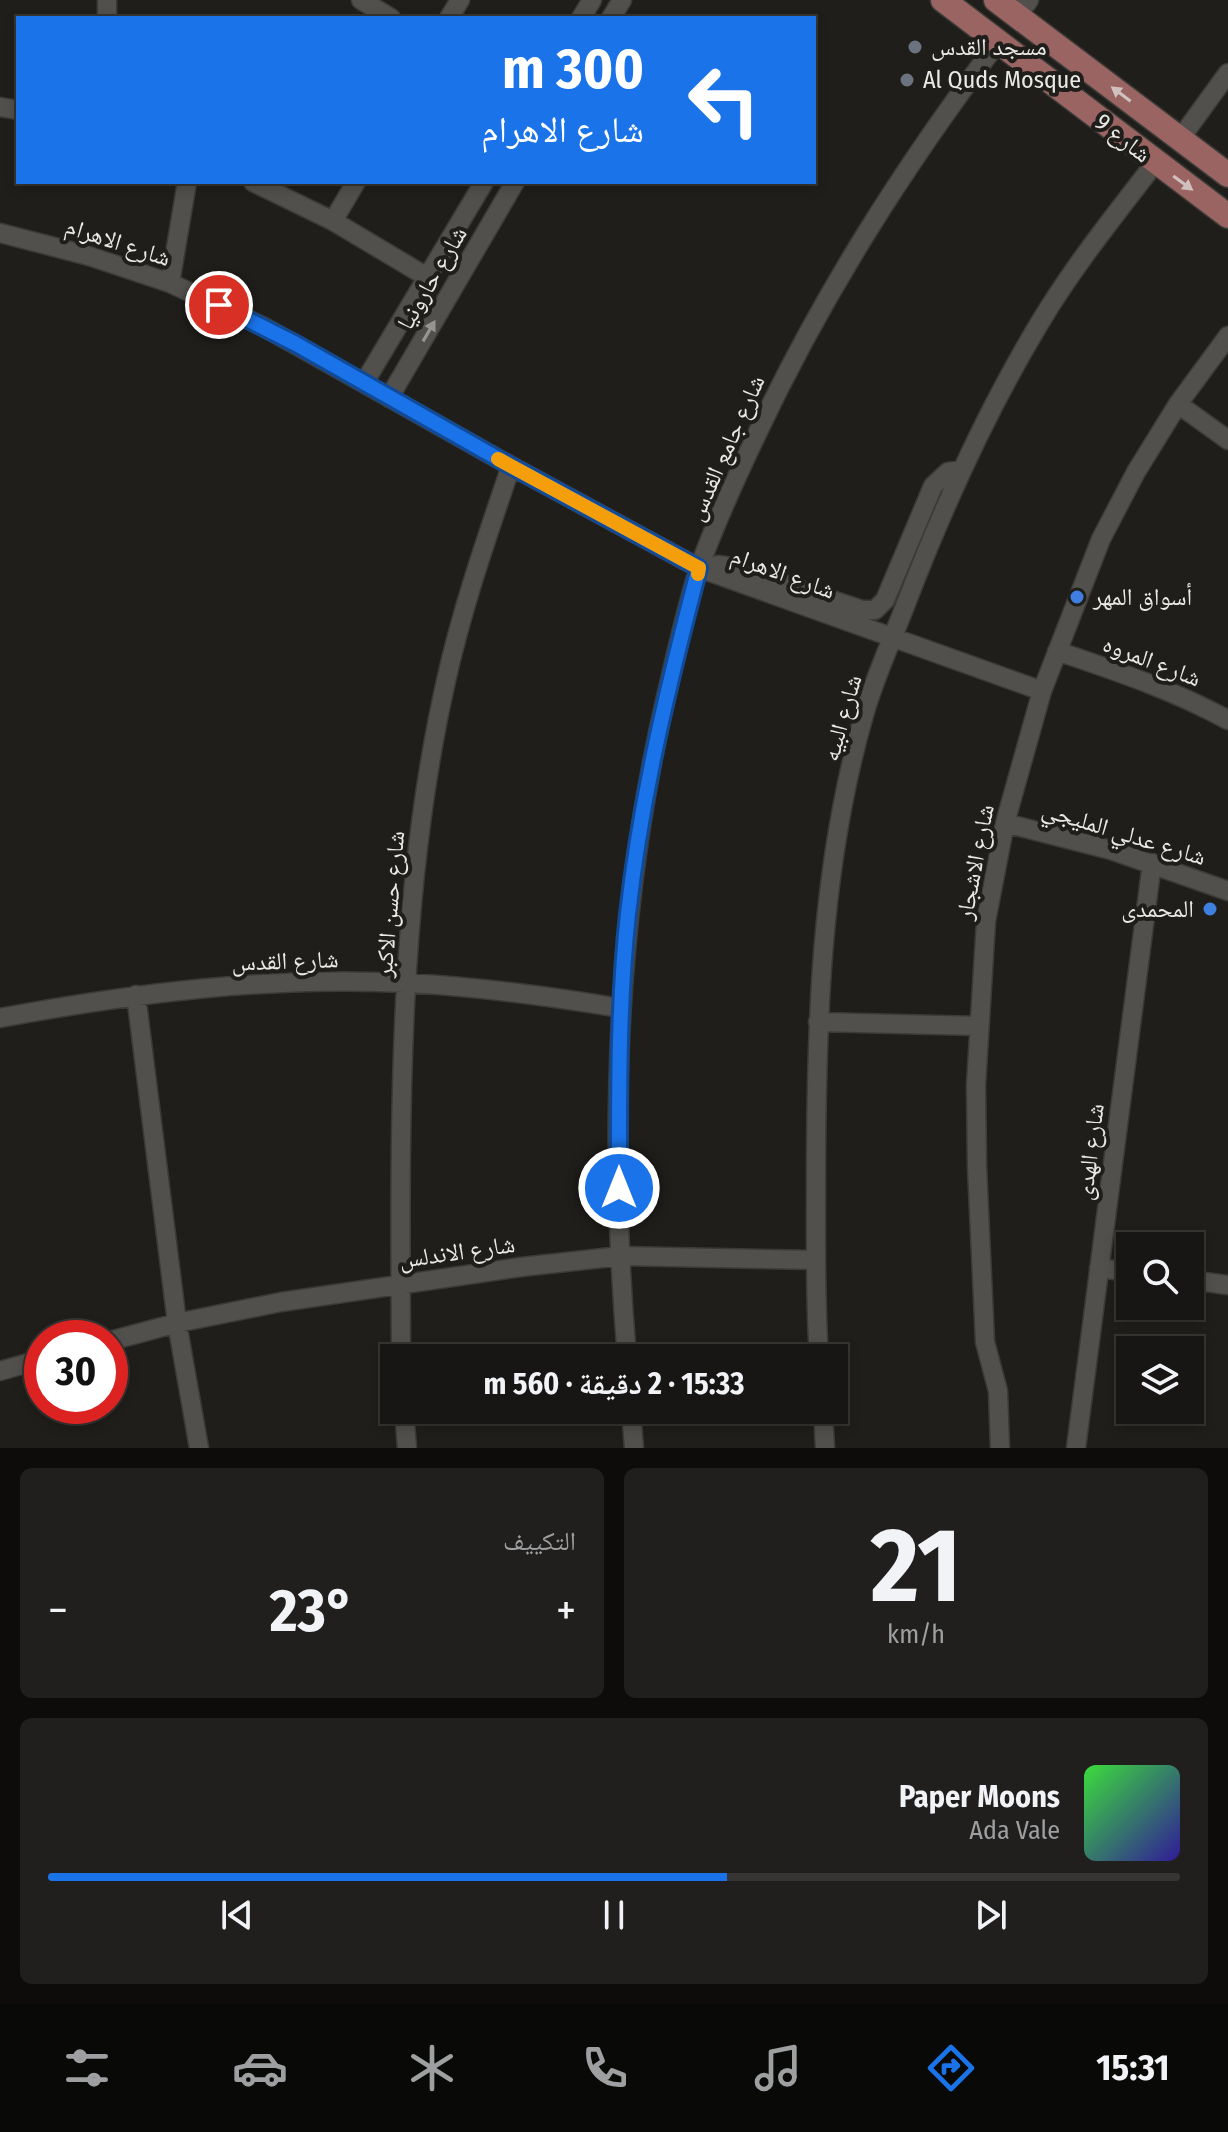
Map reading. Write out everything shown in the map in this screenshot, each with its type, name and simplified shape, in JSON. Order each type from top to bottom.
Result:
[{"type":"main road","name":"شارع 9","points":[[943,0],[1228,216]]},
{"type":"main road","name":"شارع 9","points":[[996,0],[1023,8],[1180,139],[1228,175]]},
{"type":"street","points":[[361,0],[388,16]]},
{"type":"street","name":"شارع جامع القدس","points":[[626,1344],[621,1256],[620,1008],[628,914],[656,738],[699,568],[739,472],[829,292],[937,122],[998,42]]},
{"type":"street","points":[[1180,139],[1228,73]]},
{"type":"street","name":"شارع البيه","points":[[819,1344],[816,1260],[818,1022],[823,943],[841,813],[864,713],[962,470],[997,398],[1040,322],[1096,239],[1155,163]]},
{"type":"street","points":[[170,283],[187,184]]},
{"type":"street","points":[[257,184],[333,221],[427,277]]},
{"type":"street","points":[[333,221],[355,184]]},
{"type":"street","name":"شارع حارونيا","points":[[364,383],[483,184]]},
{"type":"street","name":"شارع حارونيا","points":[[389,398],[514,184]]},
{"type":"street","name":"شارع الاهرام","points":[[0,233],[89,256],[170,283],[264,327],[699,568],[1042,691]]},
{"type":"street","name":"شارع الاشجار","points":[[1000,1448],[998,1391],[985,1342],[977,1167],[979,1026],[986,921],[1005,823],[1042,691],[1101,539],[1136,472],[1178,404],[1228,336]]},
{"type":"street","points":[[1178,404],[1228,440]]},
{"type":"street","name":"شارع حسن الاكبر","points":[[401,1344],[406,983],[416,861],[445,682],[469,593],[511,466]]},
{"type":"street","points":[[699,568],[710,565],[733,567],[862,610],[875,610],[885,600],[933,486],[942,476],[962,470]]},
{"type":"street","name":"شارع المروه","points":[[1057,651],[1150,682],[1228,720]]},
{"type":"street","name":"شارع عدلي المليجي","points":[[1005,823],[1152,863],[1228,891]]},
{"type":"street","name":"شارع الهدى","points":[[1076,1448],[1152,863]]},
{"type":"street","name":"شارع القدس","points":[[0,1018],[136,995],[222,987],[406,983],[541,995],[620,1008]]},
{"type":"street","points":[[136,995],[177,1323],[199,1448]]},
{"type":"street","points":[[818,1022],[979,1026]]},
{"type":"street","name":"شارع الاندلس","points":[[128,1336],[281,1302],[401,1283],[621,1256],[816,1260]]},
{"type":"street","points":[[1099,1268],[1116,1270]]},
{"type":"street","points":[[1204,1282],[1228,1285]]},
{"type":"street","points":[[0,1371],[24,1364]]},
{"type":"street","points":[[405,1424],[407,1448]]},
{"type":"street","points":[[632,1424],[634,1448]]},
{"type":"street","points":[[824,1424],[825,1448]]},
{"type":"slow traffic","points":[[498,459],[699,568],[698,574]]},
{"type":"place","name":"مسجد القدس","points":[[915,47]]},
{"type":"place","name":"Al Quds Mosque","points":[[907,80]]},
{"type":"place","name":"أسواق المهر","points":[[1077,597]]},
{"type":"place","name":"المحمدى","points":[[1210,909]]},
{"type":"route","points":[[219,305],[296,344],[699,568],[656,738],[628,914],[620,1008],[619,1188]]}]
